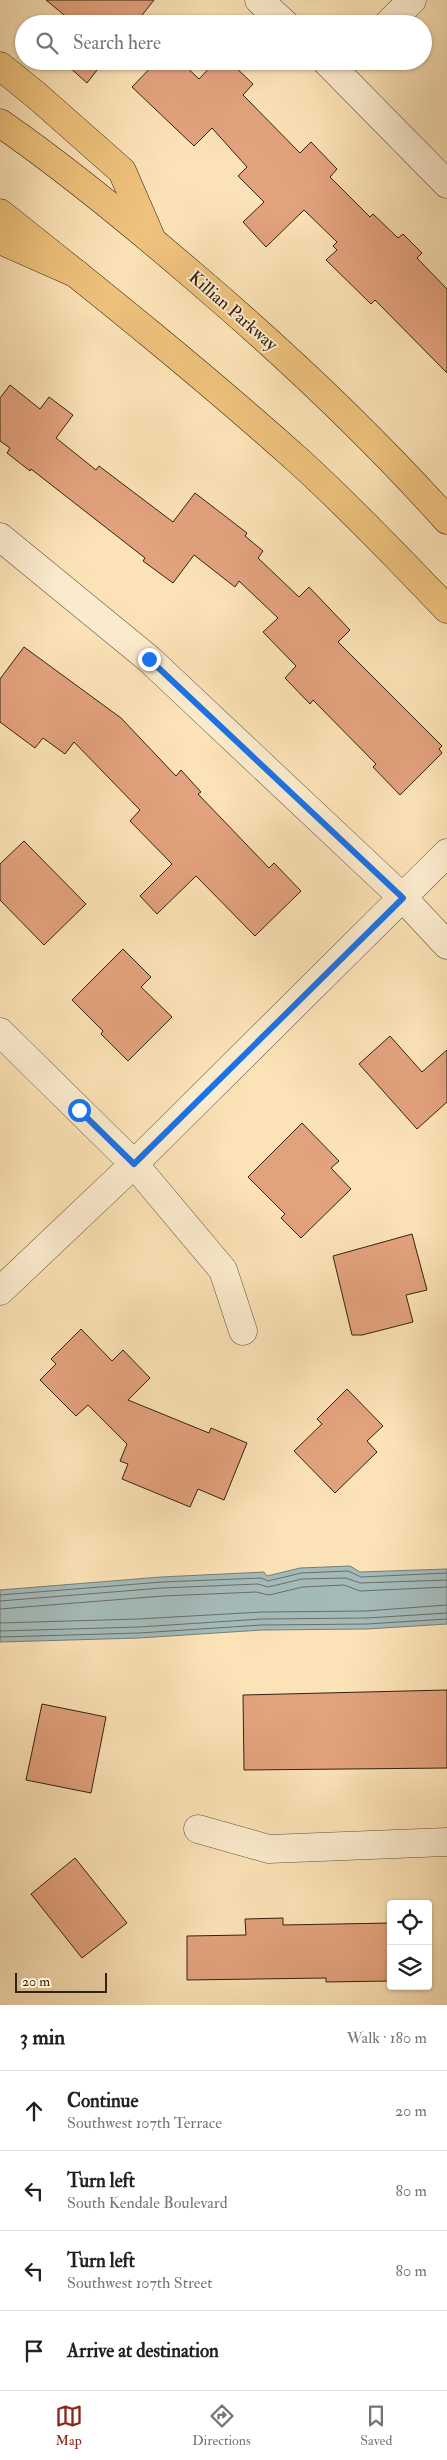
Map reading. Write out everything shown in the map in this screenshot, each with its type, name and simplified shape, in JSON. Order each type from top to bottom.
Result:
[{"type":"main road","points":[[0,66],[36,95],[122,171],[152,240]]},
{"type":"main road","name":"Killian Parkway","points":[[0,123],[152,240],[266,337],[347,414],[447,520]]},
{"type":"main road","points":[[0,213],[185,361],[301,463],[447,609]]},
{"type":"main road","points":[[0,240],[77,274]]},
{"type":"street","points":[[259,0],[275,15]]},
{"type":"street","points":[[397,15],[412,0]]},
{"type":"street","points":[[344,70],[447,184]]},
{"type":"street","points":[[0,537],[149,659],[403,898],[447,945]]},
{"type":"street","points":[[0,1291],[134,1164],[447,853]]},
{"type":"street","points":[[0,1032],[134,1164],[223,1270],[243,1331]]},
{"type":"street","points":[[198,1829],[269,1849],[447,1842]]},
{"type":"water","points":[[350,1566],[360,1572],[447,1569],[447,1624],[367,1629],[262,1630],[139,1638],[0,1642],[0,1590],[161,1577],[264,1572],[267,1576],[300,1568]]},
{"type":"building","points":[[46,0],[154,0],[142,15],[64,15]]},
{"type":"building","points":[[73,70],[97,70],[87,83]]},
{"type":"building","points":[[148,70],[190,70],[199,79],[208,70],[238,70],[253,84],[243,95],[300,153],[311,142],[337,169],[330,177],[370,217],[373,214],[398,238],[403,234],[422,253],[417,258],[447,289],[447,373],[375,300],[371,304],[326,260],[337,250],[333,246],[337,242],[304,210],[266,247],[243,222],[264,202],[238,176],[247,167],[212,128],[194,146],[132,87]]},
{"type":"building","points":[[10,385],[40,409],[49,397],[73,415],[56,438],[96,470],[99,466],[173,522],[195,493],[247,533],[245,536],[263,551],[258,558],[299,597],[309,587],[350,630],[338,642],[442,746],[439,749],[442,753],[400,795],[373,767],[376,764],[313,700],[310,704],[285,678],[296,666],[263,632],[278,618],[239,581],[235,587],[194,555],[173,583],[143,561],[145,558],[31,469],[30,471],[7,453],[10,448],[0,441],[0,398]]},
{"type":"building","points":[[24,647],[121,718],[176,776],[181,770],[201,792],[198,794],[269,868],[274,863],[301,891],[255,936],[196,876],[157,914],[140,896],[172,864],[130,821],[140,810],[74,742],[65,754],[43,738],[35,748],[0,722],[0,679]]},
{"type":"building","points":[[24,841],[86,904],[44,945],[0,900],[0,864]]},
{"type":"building","points":[[123,949],[151,977],[141,987],[172,1017],[128,1061],[101,1034],[103,1031],[72,1000]]},
{"type":"building","points":[[390,1036],[422,1072],[447,1050],[447,1102],[417,1129],[359,1064]]},
{"type":"building","points":[[302,1123],[339,1161],[331,1168],[351,1189],[301,1238],[281,1218],[285,1214],[248,1177]]},
{"type":"building","points":[[412,1234],[427,1290],[406,1295],[413,1322],[362,1335],[352,1335],[333,1256]]},
{"type":"building","points":[[81,1329],[112,1361],[123,1350],[150,1378],[128,1400],[209,1433],[211,1428],[247,1443],[224,1500],[198,1489],[190,1507],[122,1479],[128,1464],[120,1461],[127,1444],[88,1405],[76,1416],[40,1380],[56,1364],[51,1359]]},
{"type":"building","points":[[347,1389],[383,1426],[367,1441],[377,1452],[335,1493],[294,1451],[322,1424],[317,1419]]},
{"type":"building","points":[[447,1690],[447,1768],[244,1770],[243,1695]]},
{"type":"building","points":[[42,1704],[106,1717],[91,1793],[26,1780]]},
{"type":"building","points":[[75,1858],[127,1923],[82,1958],[31,1894]]},
{"type":"building","points":[[283,1918],[283,1925],[387,1923],[387,1981],[326,1982],[326,1978],[187,1980],[187,1936],[246,1935],[245,1919]]},
{"type":"route","points":[[79,1110],[134,1164],[403,898],[149,659]]}]
